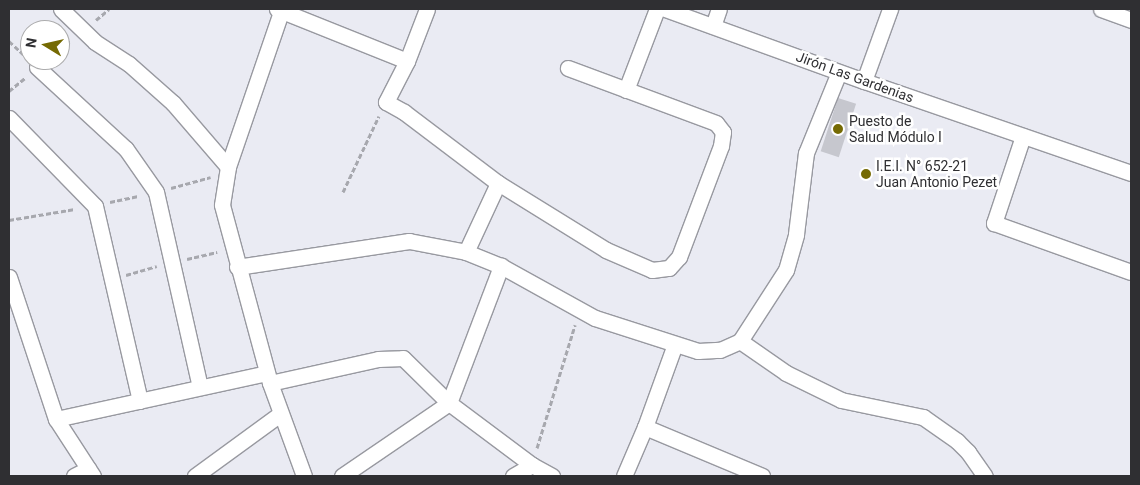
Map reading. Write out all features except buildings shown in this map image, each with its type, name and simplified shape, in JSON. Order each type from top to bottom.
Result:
[{"type":"street","points":[[61,9],[95,42],[129,64],[173,103],[227,170]]},
{"type":"street","points":[[304,476],[280,414],[237,267],[222,205],[227,170],[280,9],[407,61]]},
{"type":"street","points":[[427,9],[407,61],[386,102],[404,112],[498,183],[606,250],[652,270],[669,268],[679,257],[721,146],[723,132],[716,123],[568,68]]},
{"type":"street","points":[[626,90],[657,9]]},
{"type":"street","name":"Jirón Las Gardenias","points":[[665,9],[864,81],[1131,173]]},
{"type":"street","points":[[712,26],[719,9]]},
{"type":"street","points":[[864,81],[890,9]]},
{"type":"street","points":[[1101,9],[1131,20]]},
{"type":"street","points":[[40,70],[126,149],[156,192],[200,387]]},
{"type":"street","points":[[237,267],[409,241],[466,252],[501,266],[595,318],[698,351],[720,350],[740,341],[786,270],[796,234],[806,153],[839,72]]},
{"type":"street","points":[[9,118],[95,206],[140,401]]},
{"type":"street","points":[[1023,136],[994,223],[1131,272]]},
{"type":"street","points":[[466,252],[498,183]]},
{"type":"street","points":[[342,476],[450,403],[501,266]]},
{"type":"street","points":[[9,285],[56,419],[90,472],[74,476]]},
{"type":"street","points":[[740,341],[786,373],[841,400],[923,417],[957,441],[968,452],[984,476]]},
{"type":"street","points":[[624,476],[645,427],[675,344]]},
{"type":"street","points":[[56,419],[200,387],[269,378],[378,359],[403,358],[450,403],[532,465],[552,476]]},
{"type":"street","points":[[195,476],[280,414]]},
{"type":"street","points":[[645,427],[762,476]]},
{"type":"street","points":[[513,476],[532,465]]},
{"type":"path","points":[[9,41],[20,51]]},
{"type":"path","points":[[343,192],[386,102]]},
{"type":"path","points":[[9,220],[95,206],[156,192],[227,170]]},
{"type":"path","points":[[532,465],[580,311]]},
{"type":"place","name":"Puesto de Salud Módulo I","points":[[838,129]]},
{"type":"place","name":"I.E.I. N° 652-21 Juan Antonio Pezet","points":[[866,174]]}]
